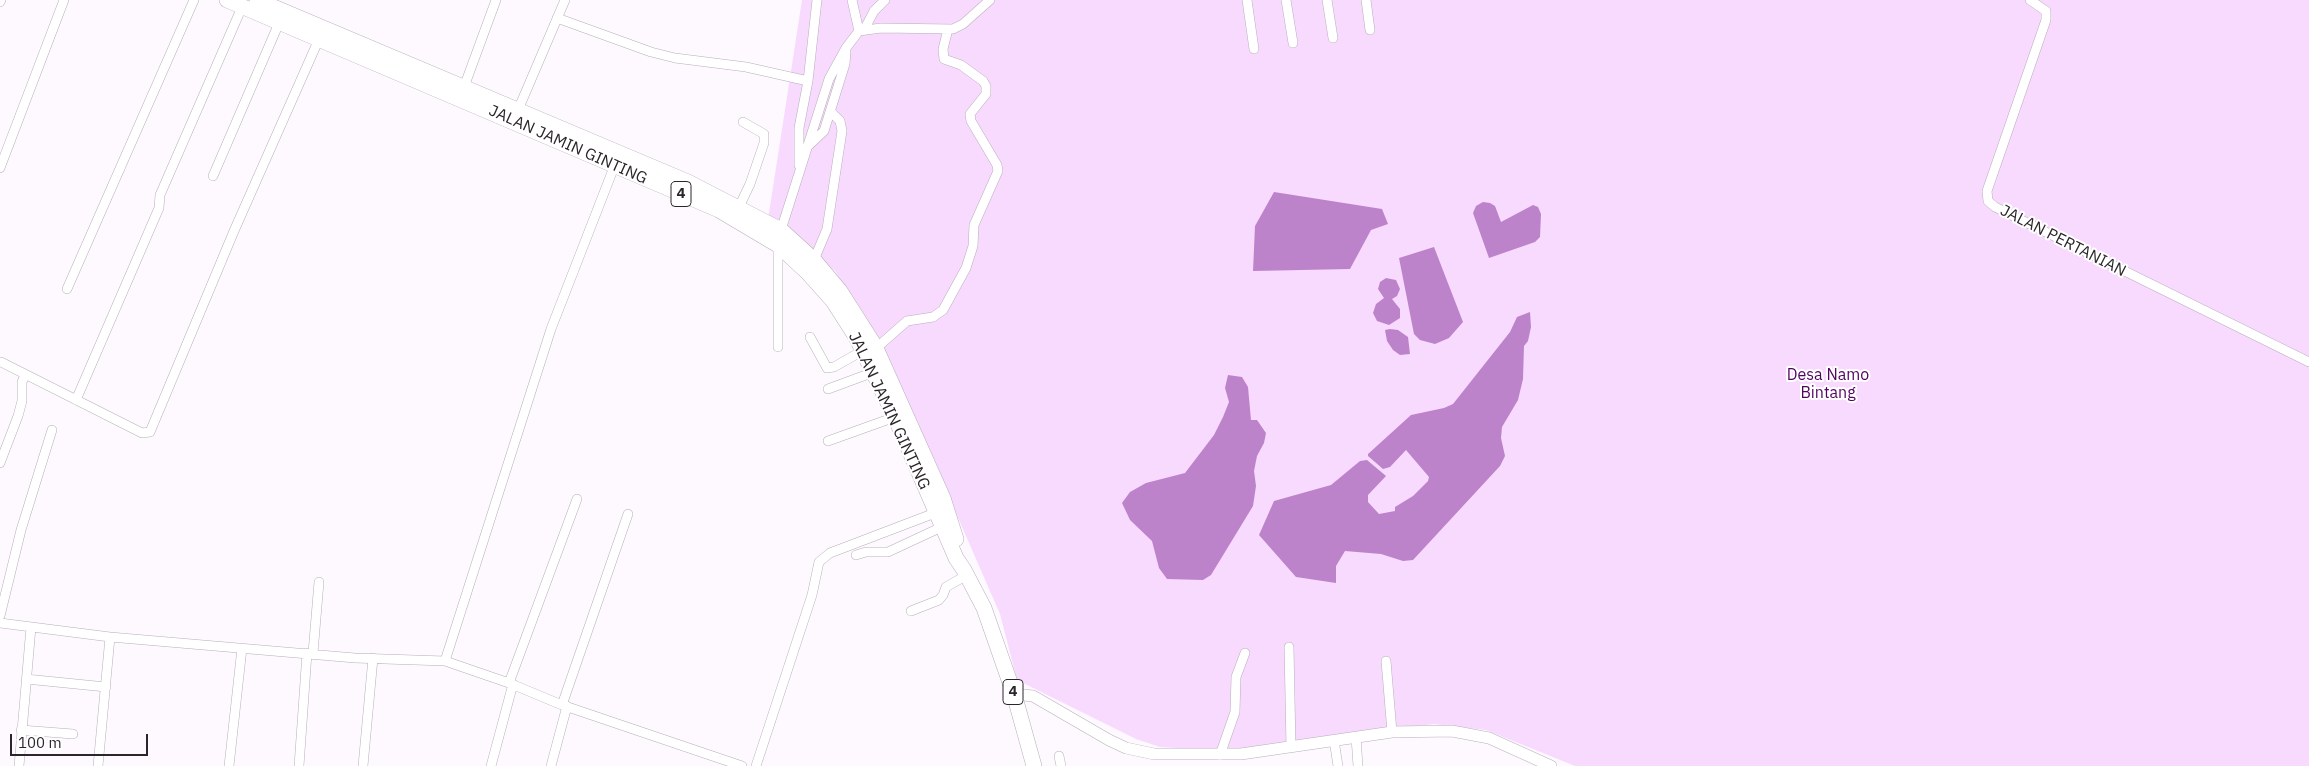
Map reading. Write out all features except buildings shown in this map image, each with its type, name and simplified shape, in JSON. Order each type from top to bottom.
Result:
[{"type":"highway","name":"JALAN JAMIN GINTING","points":[[257,0],[518,110],[719,210],[779,237],[833,301],[849,325],[869,349],[874,372],[935,513],[946,525]]},
{"type":"highway","name":"JALAN JAMIN GINTING","points":[[236,2],[279,23],[482,107],[739,207],[814,260],[844,296],[869,349],[906,411],[943,498],[946,525],[984,608],[1014,694],[1034,766]]},
{"type":"street","points":[[0,168],[64,0]]},
{"type":"street","points":[[67,289],[194,0]]},
{"type":"street","points":[[464,87],[496,0]]},
{"type":"street","points":[[518,110],[565,0]]},
{"type":"street","points":[[800,168],[798,143],[801,112],[808,81],[817,0]]},
{"type":"street","points":[[852,0],[862,31]]},
{"type":"street","points":[[778,347],[779,237],[800,168],[829,79],[846,48],[862,31],[874,11],[885,0]]},
{"type":"street","points":[[862,31],[890,27],[948,29],[960,26],[990,0]]},
{"type":"street","points":[[1246,0],[1254,49]]},
{"type":"street","points":[[1286,0],[1293,43]]},
{"type":"street","points":[[1327,0],[1333,38]]},
{"type":"street","points":[[1366,0],[1370,30]]},
{"type":"street","name":"JALAN PERTANIAN","points":[[2030,0],[2046,11],[2046,20],[1987,191],[1988,201],[1996,207],[2309,362]]},
{"type":"street","points":[[76,400],[159,208],[160,195],[236,2]]},
{"type":"street","points":[[557,18],[651,52],[675,58],[746,67],[808,81]]},
{"type":"street","points":[[213,176],[279,23]]},
{"type":"street","points":[[810,338],[827,368],[834,368],[882,343],[907,321],[933,317],[943,310],[966,268],[973,246],[974,225],[998,171],[997,165],[971,121],[970,114],[986,94],[986,86],[961,65],[944,59],[943,49],[948,29]]},
{"type":"street","points":[[1,362],[142,433],[148,433],[152,429],[234,230],[319,40]]},
{"type":"street","points":[[808,146],[824,131],[845,64],[846,48]]},
{"type":"street","points":[[814,260],[827,229],[842,131],[840,121],[831,112]]},
{"type":"street","points":[[739,207],[750,184],[764,143],[764,134],[743,122]]},
{"type":"street","points":[[445,661],[551,329],[617,160]]},
{"type":"street","points":[[828,389],[874,372]]},
{"type":"street","points":[[0,463],[18,416],[22,401],[22,382],[25,375]]},
{"type":"street","points":[[828,441],[895,417]]},
{"type":"street","points":[[0,616],[21,530],[52,430]]},
{"type":"street","points":[[491,766],[511,684],[577,499]]},
{"type":"street","points":[[756,766],[812,595],[819,562],[830,553],[935,513]]},
{"type":"street","points":[[551,766],[564,705],[628,514]]},
{"type":"street","points":[[856,555],[866,552],[888,552],[946,525]]},
{"type":"street","points":[[911,611],[939,600],[946,588],[966,572]]},
{"type":"street","points":[[299,766],[319,582]]},
{"type":"street","points":[[0,623],[110,637],[373,658],[445,661],[564,705],[742,766]]},
{"type":"street","points":[[19,766],[31,627]]},
{"type":"street","points":[[98,766],[110,637]]},
{"type":"street","points":[[229,766],[242,648]]},
{"type":"street","points":[[1289,648],[1291,746]]},
{"type":"street","points":[[1220,756],[1235,712],[1236,677],[1245,653]]},
{"type":"street","points":[[363,766],[373,658]]},
{"type":"street","points":[[1386,661],[1392,732]]},
{"type":"street","points":[[26,679],[106,687]]},
{"type":"street","points":[[1014,694],[1033,696],[1078,723],[1126,748],[1154,754],[1220,756],[1392,732],[1452,731],[1479,736],[1503,744],[1551,766]]},
{"type":"street","points":[[21,730],[73,734]]},
{"type":"street","points":[[1356,737],[1358,766]]},
{"type":"street","points":[[1334,740],[1338,766]]},
{"type":"street","points":[[1059,756],[1061,766]]},
{"type":"green space","name":"Desa Namo Bintang","points":[[802,0],[2309,0],[2309,766],[1575,766],[1486,730],[1434,724],[1255,748],[1208,750],[1160,747],[1136,739],[1017,680],[1000,614],[891,364],[835,271],[786,230],[767,226]]},
{"type":"shaded area","points":[[1274,192],[1382,209],[1388,224],[1371,230],[1350,269],[1253,271],[1255,226]]},
{"type":"shaded area","points":[[1483,202],[1495,206],[1501,222],[1533,205],[1538,207],[1541,214],[1540,237],[1535,242],[1489,258],[1473,213],[1476,206]]},
{"type":"shaded area","points":[[1434,247],[1463,322],[1449,338],[1435,344],[1420,340],[1414,334],[1399,258]]},
{"type":"shaded area","points":[[1386,278],[1396,280],[1400,289],[1397,296],[1392,299],[1400,309],[1400,318],[1389,325],[1377,321],[1373,313],[1376,304],[1384,298],[1378,289],[1380,282]]},
{"type":"shaded area","points":[[1530,312],[1531,327],[1528,341],[1524,346],[1523,379],[1518,400],[1502,427],[1501,438],[1505,456],[1500,466],[1413,560],[1403,561],[1381,554],[1345,551],[1336,566],[1336,583],[1296,577],[1259,535],[1274,501],[1331,485],[1360,461],[1367,460],[1386,476],[1368,495],[1368,502],[1379,514],[1395,511],[1395,507],[1413,496],[1428,481],[1429,477],[1406,450],[1390,467],[1383,469],[1368,454],[1411,415],[1444,408],[1453,404],[1510,332],[1517,317]]},
{"type":"shaded area","points":[[1385,330],[1398,330],[1408,337],[1410,354],[1400,355],[1393,350],[1387,341]]},
{"type":"shaded area","points":[[1228,375],[1242,377],[1248,387],[1251,420],[1257,420],[1266,433],[1264,443],[1257,456],[1254,471],[1256,486],[1253,506],[1211,575],[1203,580],[1167,579],[1159,568],[1152,541],[1130,520],[1122,503],[1130,492],[1146,483],[1185,473],[1214,435],[1223,417],[1229,402],[1225,388]]}]
